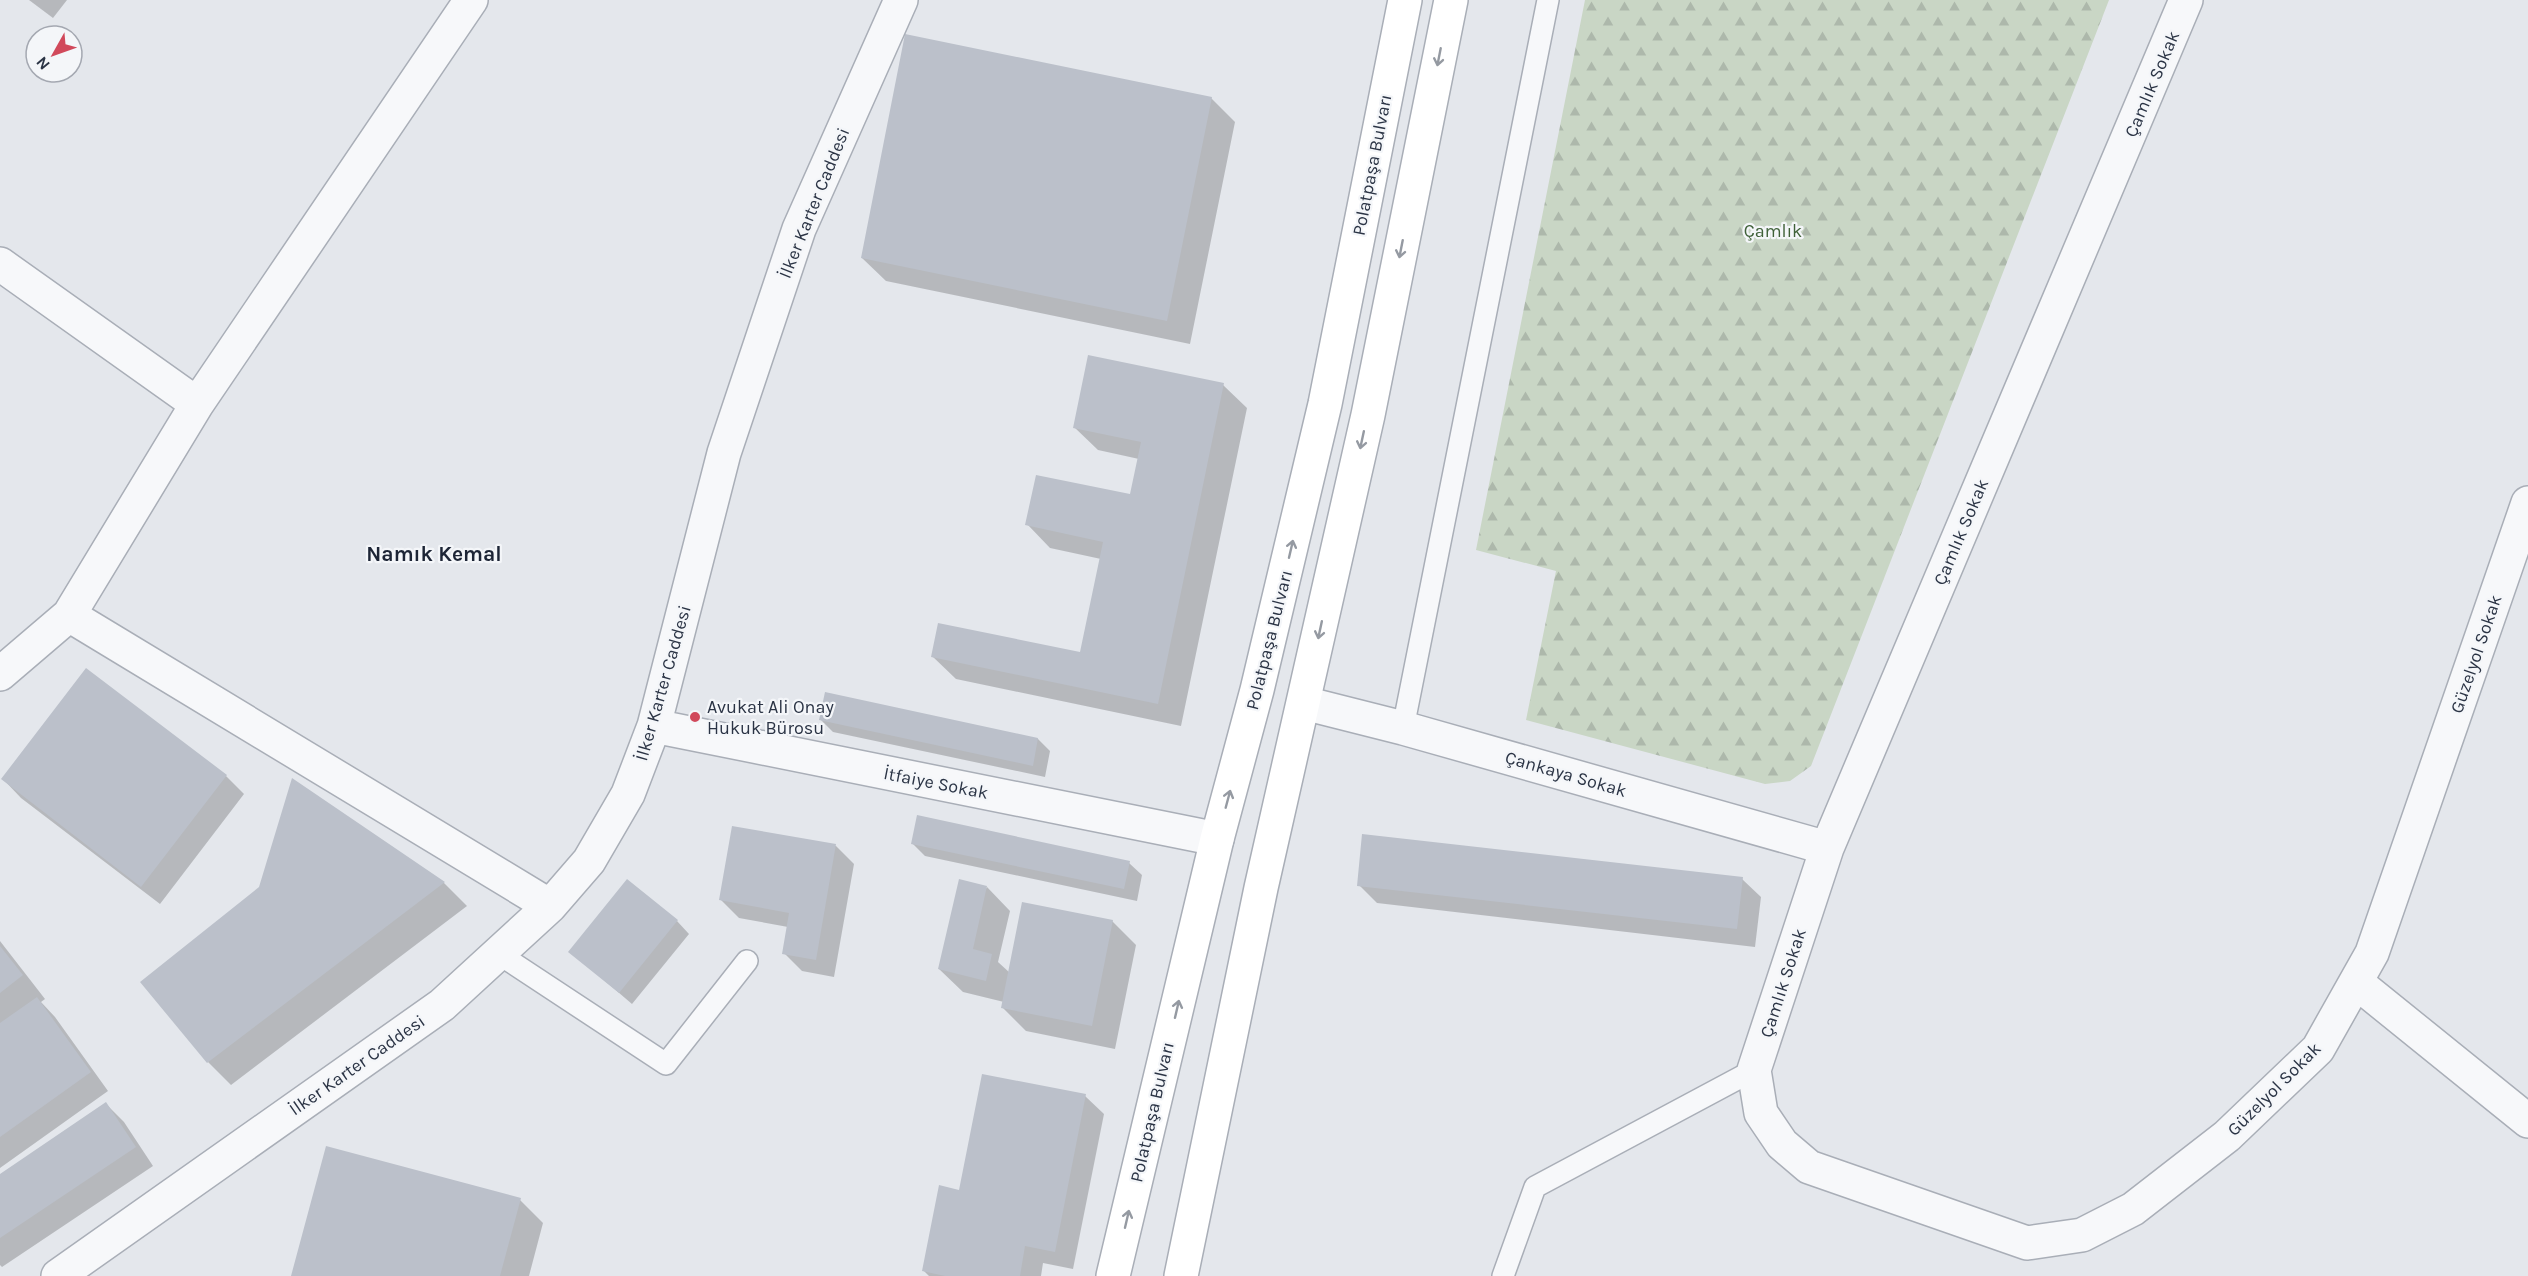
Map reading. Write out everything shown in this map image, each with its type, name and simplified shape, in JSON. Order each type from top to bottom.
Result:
[{"type":"main road","name":"Polatpaşa Bulvarı","points":[[1113,1276],[1217,839],[1257,690],[1325,404],[1405,0]]},
{"type":"main road","points":[[1181,1276],[1261,888],[1368,415],[1450,0]]},
{"type":"street","points":[[0,674],[69,615],[197,404],[471,0]]},
{"type":"street","name":"İlker Karter Caddesi","points":[[58,1276],[442,1005],[550,906],[589,861],[628,794],[654,726],[724,453],[799,229],[901,0]]},
{"type":"street","name":"Çamlık Sokak","points":[[1754,1070],[1827,848],[2186,0]]},
{"type":"street","points":[[0,264],[197,404]]},
{"type":"street","name":"Güzelyol Sokak","points":[[1754,1070],[1761,1113],[1782,1144],[1809,1167],[2027,1243],[2082,1235],[2133,1209],[2228,1136],[2318,1049],[2356,982],[2372,953],[2528,503]]},
{"type":"street","points":[[69,615],[550,906]]},
{"type":"street","name":"Çankaya Sokak","points":[[1304,703],[1403,728],[1827,848]]},
{"type":"street","name":"İtfaiye Sokak","points":[[654,726],[1217,839]]},
{"type":"street","points":[[2356,982],[2528,1120]]},
{"type":"lane","points":[[1403,728],[1548,0]]},
{"type":"lane","points":[[499,954],[666,1064],[747,961]]},
{"type":"lane","points":[[1503,1276],[1535,1188],[1754,1070]]},
{"type":"green space","name":"Çamlık","points":[[1585,0],[2109,0],[1811,766],[1790,781],[1765,784],[1526,720],[1556,571],[1476,550]]},
{"type":"building","points":[[905,34],[1212,97],[1167,321],[861,258]]},
{"type":"building","points":[[1088,355],[1224,383],[1158,704],[931,657],[938,623],[1080,652],[1103,542],[1025,525],[1036,475],[1130,494],[1141,442],[1073,428]]},
{"type":"building","points":[[86,668],[227,775],[141,887],[1,779]]},
{"type":"building","points":[[825,692],[1038,738],[1033,766],[819,720]]},
{"type":"building","points":[[292,778],[445,882],[207,1063],[140,982],[259,887]]},
{"type":"building","points":[[917,815],[1130,861],[1124,889],[911,844]]},
{"type":"building","points":[[732,826],[836,844],[816,960],[782,954],[789,913],[719,900]]},
{"type":"building","points":[[1362,834],[1743,877],[1737,929],[1357,886]]},
{"type":"building","points":[[627,879],[678,920],[619,993],[568,952]]},
{"type":"building","points":[[959,879],[987,886],[973,949],[992,954],[986,981],[938,969]]},
{"type":"building","points":[[1022,902],[1113,920],[1092,1026],[1001,1008]]},
{"type":"building","points":[[0,946],[23,975],[0,993]]},
{"type":"building","points":[[37,997],[91,1072],[0,1137],[0,1023]]},
{"type":"building","points":[[982,1074],[1086,1094],[1055,1252],[1025,1246],[1020,1276],[945,1276],[922,1271],[939,1185],[959,1190]]},
{"type":"building","points":[[106,1102],[136,1147],[0,1238],[0,1174]]},
{"type":"building","points":[[326,1146],[521,1198],[500,1276],[291,1276]]},
{"type":"place","name":"Avukat Ali Onay Hukuk Bürosu","points":[[695,717]]},
{"type":"district","name":"Namık Kemal","points":[[434,554]]}]
